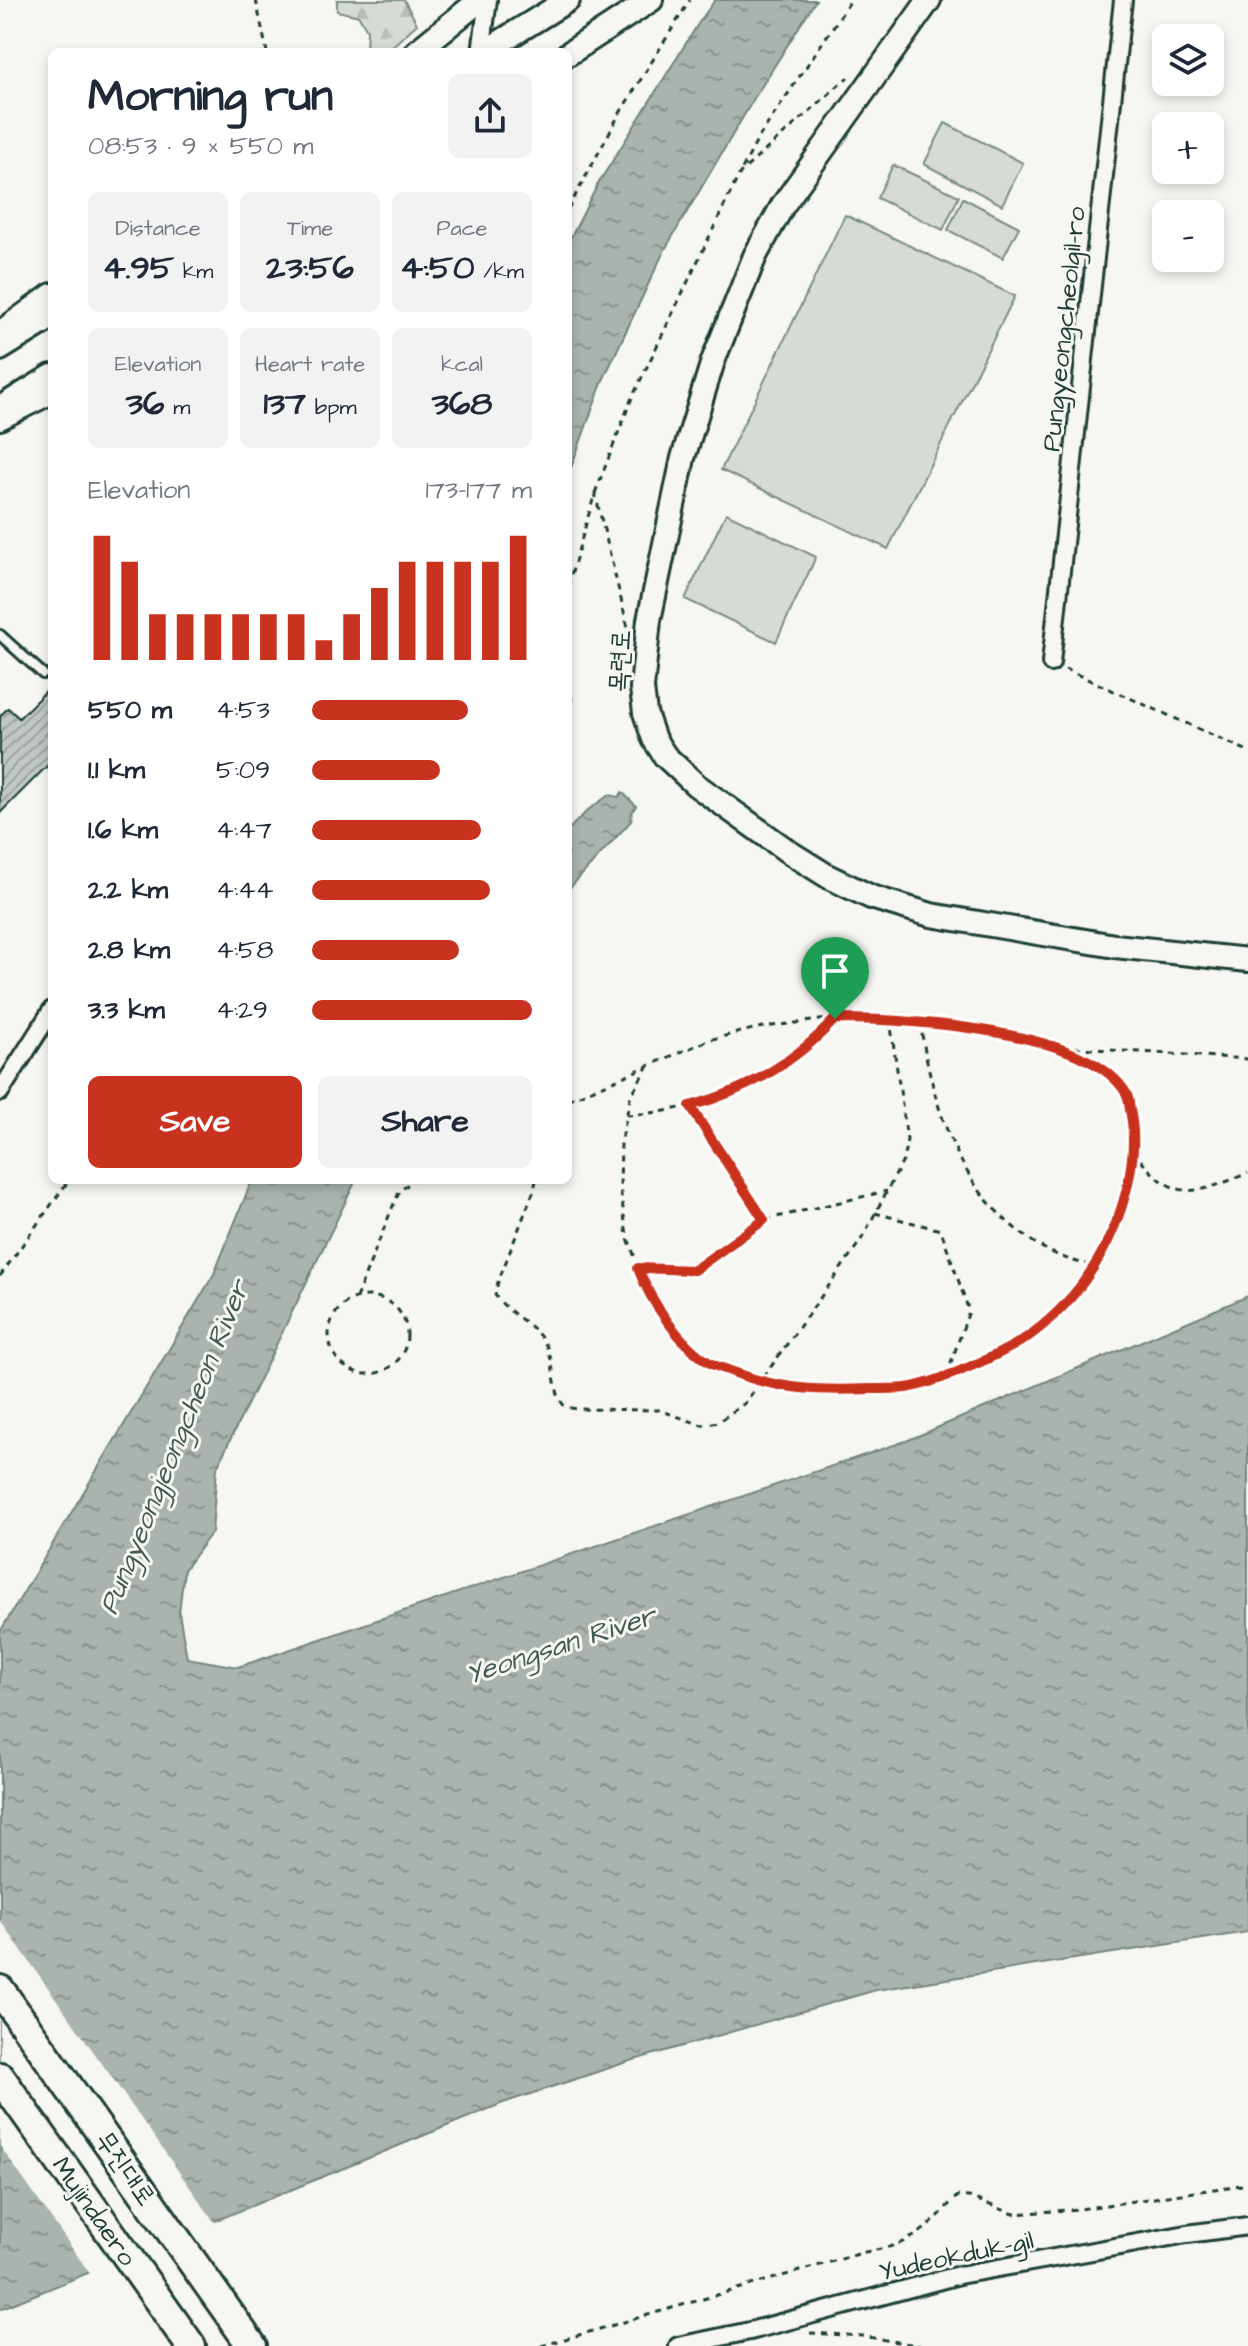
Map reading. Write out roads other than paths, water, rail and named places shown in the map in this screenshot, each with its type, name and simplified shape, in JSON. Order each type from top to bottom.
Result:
[{"type":"highway","name":"무진대로","points":[[0,1990],[252,2346]]},
{"type":"highway","name":"Mujindaero","points":[[0,2077],[191,2346]]},
{"type":"street","points":[[421,48],[480,0]]},
{"type":"street","points":[[482,48],[488,0]]},
{"type":"street","points":[[489,48],[568,0]]},
{"type":"street","points":[[572,51],[651,0]]},
{"type":"street","name":"목련로","points":[[929,0],[783,205],[755,256],[713,361],[683,458],[649,620],[642,688],[645,713],[654,739],[665,756],[696,785],[802,860],[871,897],[931,915],[1084,941],[1248,960]]},
{"type":"street","name":"Pungyeongcheolgil-ro","points":[[1051,663],[1123,0]]},
{"type":"street","points":[[0,333],[48,298]]},
{"type":"street","points":[[0,349],[48,319]]},
{"type":"street","points":[[0,408],[48,378]]},
{"type":"street","points":[[0,421],[48,397]]},
{"type":"street","points":[[0,1092],[48,1016]]},
{"type":"street","name":"Yudeokduk-gil","points":[[678,2346],[750,2331],[959,2275],[1248,2226]]},
{"type":"lane","points":[[0,635],[43,674]]},
{"type":"water","points":[[715,0],[816,0],[664,251],[603,380],[572,465],[572,235],[598,184]]},
{"type":"water","points":[[622,792],[636,806],[631,821],[572,886],[572,826],[609,795],[619,797]]},
{"type":"water","points":[[250,1184],[354,1184],[217,1467],[212,1532],[184,1570],[179,1613],[187,1658],[238,1667],[906,1441],[1248,1296],[1248,1932],[876,1990],[627,2062],[503,2103],[0,2309],[0,1632],[214,1274]]},
{"type":"water label","name":"Pungyeongjeongcheon River","points":[[173,1447]]},
{"type":"water label","name":"Yeongsan River","points":[[560,1644]]}]
